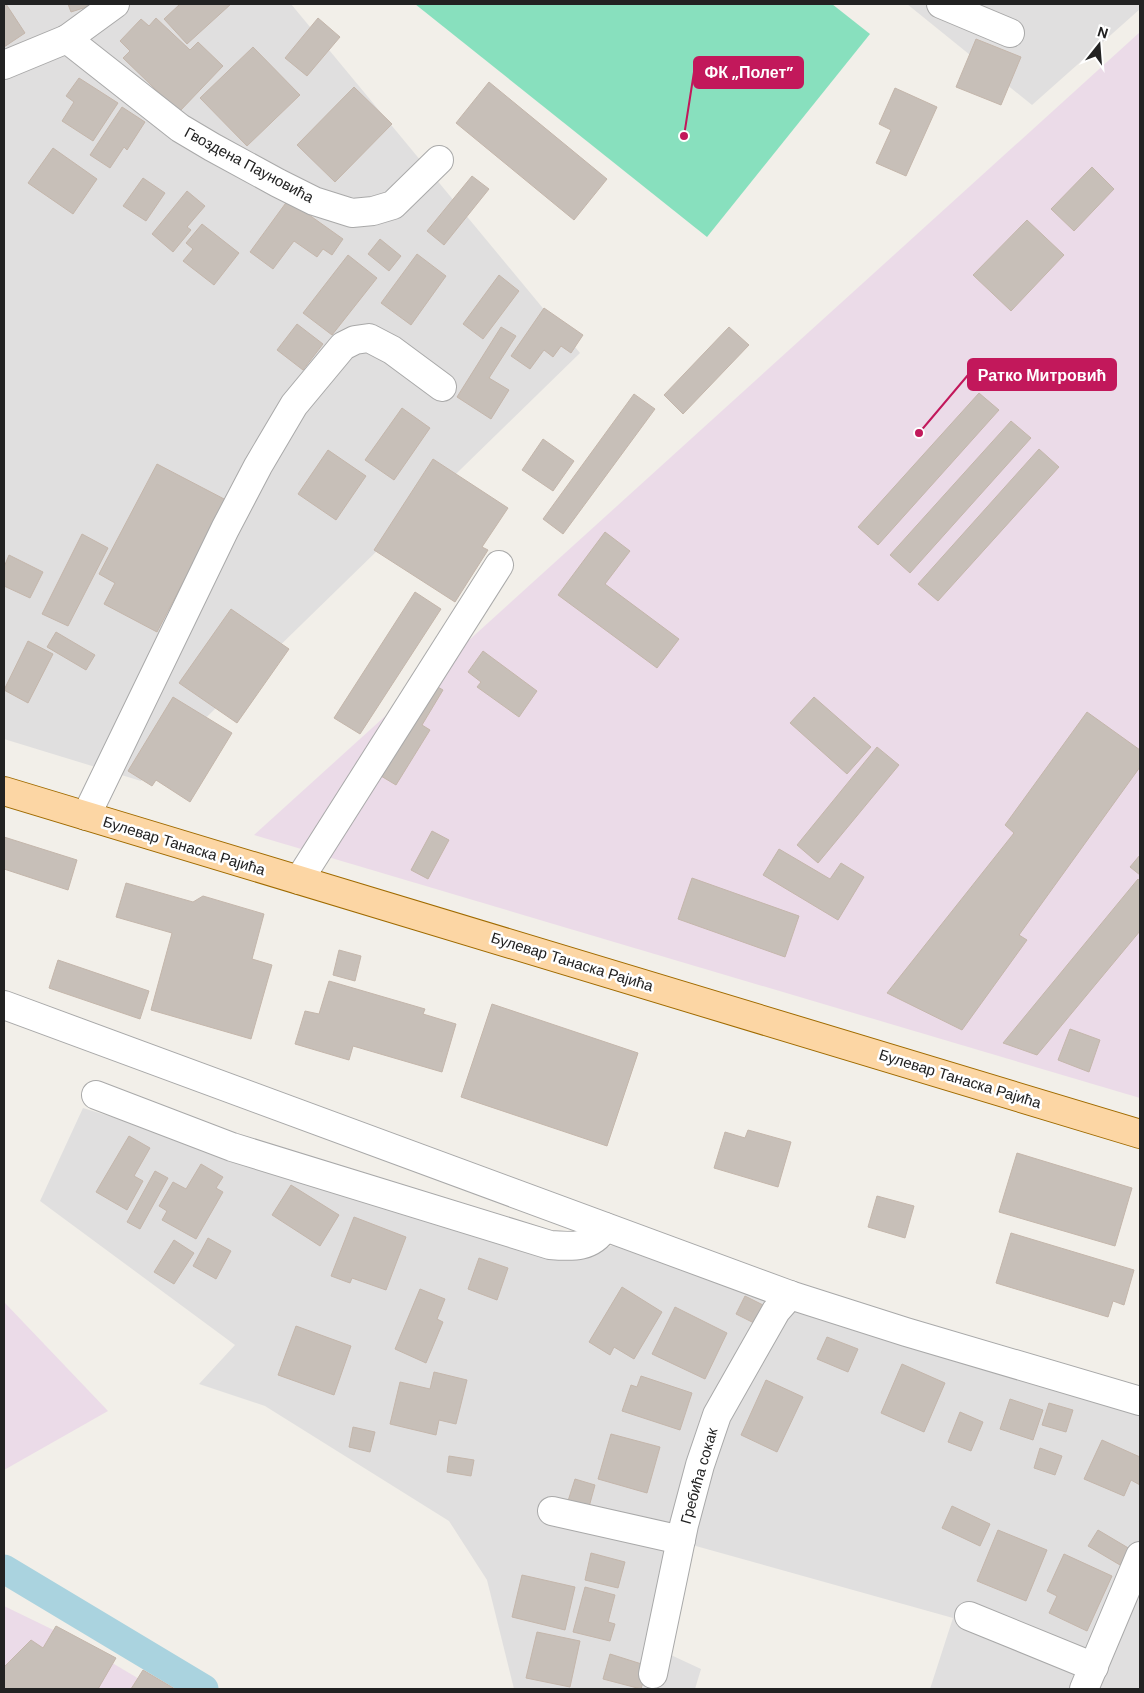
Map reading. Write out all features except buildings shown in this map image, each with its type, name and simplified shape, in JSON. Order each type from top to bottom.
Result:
[{"type":"main road","name":"Булевар Танаска Рајића","points":[[4,791],[1140,1134]]},
{"type":"street","points":[[4,65],[67,40],[114,4]]},
{"type":"street","points":[[941,4],[1010,33]]},
{"type":"street","name":"Гвоздена Пауновића","points":[[67,40],[180,128],[278,184],[314,201],[352,213],[373,212],[393,205],[439,160]]},
{"type":"street","points":[[86,816],[225,529],[258,466],[294,405],[343,346],[355,340],[369,338],[392,350],[442,387]]},
{"type":"street","points":[[298,880],[499,565]]},
{"type":"street","points":[[5,1006],[790,1295],[906,1332],[1140,1401]]},
{"type":"street","points":[[96,1095],[232,1147],[550,1245],[563,1246],[587,1243],[596,1239],[605,1227]]},
{"type":"street","name":"Гребића сокак","points":[[653,1674],[681,1540],[700,1465],[717,1414],[776,1312],[790,1295]]},
{"type":"street","points":[[552,1511],[681,1540]]},
{"type":"street","points":[[969,1616],[1089,1678],[1140,1556]]},
{"type":"shaded area","points":[[4,4],[291,4],[580,353],[141,781],[4,739]]},
{"type":"shaded area","points":[[907,4],[1140,4],[1140,9],[1032,105]]},
{"type":"shaded area","points":[[1140,32],[1140,1098],[254,835]]},
{"type":"shaded area","points":[[83,1108],[448,1221],[585,1258],[623,1240],[1140,1414],[1140,1689],[930,1689],[953,1618],[685,1543],[658,1649],[701,1669],[695,1689],[514,1689],[487,1580],[449,1521],[265,1406],[199,1384],[235,1345],[40,1201]]},
{"type":"shaded area","points":[[4,1302],[108,1411],[4,1470]]},
{"type":"shaded area","points":[[4,1606],[72,1639],[156,1689],[4,1689]]},
{"type":"green space","points":[[415,4],[832,4],[870,34],[707,237]]},
{"type":"waterway","points":[[4,1569],[204,1689]]},
{"type":"place","name":"ФК „Полет”","points":[[684,136]]},
{"type":"place","name":"Ратко Митровић","points":[[919,433]]}]
